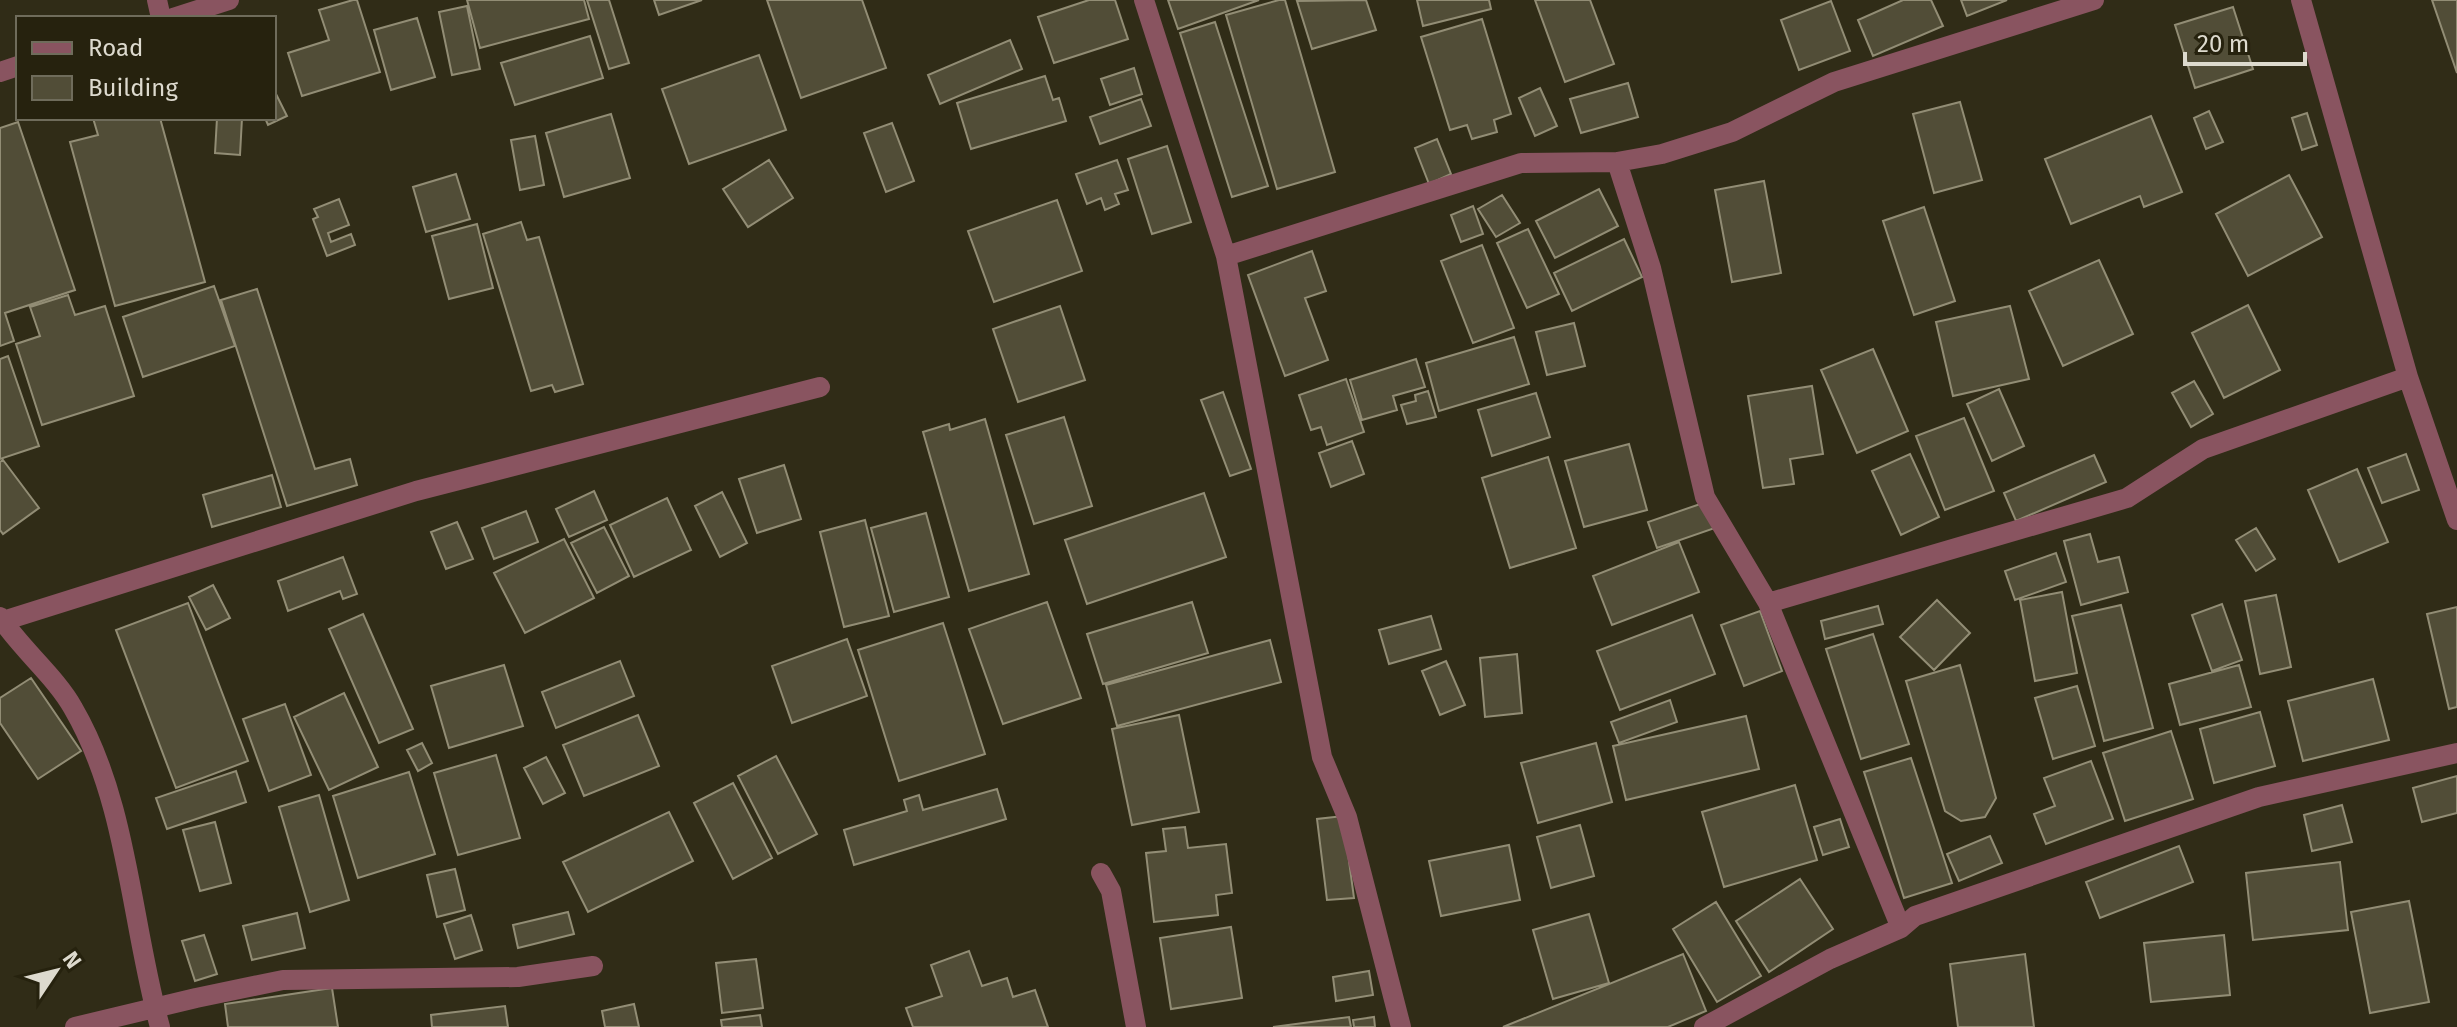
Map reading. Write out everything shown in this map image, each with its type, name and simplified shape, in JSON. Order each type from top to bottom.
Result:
[{"type":"street","points":[[179,16],[229,0]]},
{"type":"street","points":[[1144,0],[1226,256],[1322,757],[1347,817],[1401,1027]]},
{"type":"street","points":[[1226,256],[1521,163],[1617,162],[1662,154],[1732,132],[1834,82],[2094,0]]},
{"type":"street","points":[[2301,0],[2408,377],[2457,520]]},
{"type":"street","points":[[1617,162],[1651,268],[1705,497],[1768,603],[1901,928]]},
{"type":"street","points":[[1768,603],[2127,498],[2203,449],[2408,377]]},
{"type":"street","points":[[157,1018],[114,815],[99,763],[73,706],[2,619],[416,491],[820,387]]},
{"type":"street","points":[[1704,1027],[1830,959],[1901,928],[1915,916],[2259,797],[2457,753]]},
{"type":"street","points":[[1101,873],[1111,891],[1136,1027]]},
{"type":"street","points":[[75,1027],[157,1018],[283,980],[518,977],[593,966]]},
{"type":"building","points":[[357,0],[380,72],[302,96],[288,53],[329,40],[319,10]]},
{"type":"building","points":[[467,0],[584,0],[589,19],[480,48]]},
{"type":"building","points":[[587,0],[609,0],[629,63],[609,69]]},
{"type":"building","points":[[654,0],[702,0],[659,15]]},
{"type":"building","points":[[767,0],[862,0],[886,68],[801,98]]},
{"type":"building","points":[[1089,0],[1115,0],[1128,39],[1054,63],[1038,17]]},
{"type":"building","points":[[1168,0],[1259,0],[1178,29]]},
{"type":"building","points":[[1285,0],[1335,172],[1277,189],[1226,15]]},
{"type":"building","points":[[1366,0],[1376,30],[1312,49],[1297,1]]},
{"type":"building","points":[[1417,0],[1489,0],[1491,9],[1423,26]]},
{"type":"building","points":[[1535,0],[1590,0],[1614,64],[1565,82]]},
{"type":"building","points":[[1903,0],[1931,0],[1943,26],[1873,56],[1858,20]]},
{"type":"building","points":[[1961,0],[2007,0],[1967,16]]},
{"type":"building","points":[[2432,0],[2457,0],[2457,73]]},
{"type":"building","points":[[1831,1],[1850,51],[1799,70],[1781,20]]},
{"type":"building","points":[[467,6],[480,69],[452,75],[439,12]]},
{"type":"building","points":[[2233,7],[2253,69],[2195,88],[2175,25]]},
{"type":"building","points":[[417,18],[435,77],[391,90],[374,30]]},
{"type":"building","points":[[1482,19],[1511,114],[1494,120],[1497,132],[1472,139],[1467,125],[1450,130],[1421,37]]},
{"type":"building","points":[[1215,22],[1268,186],[1232,197],[1180,33]]},
{"type":"building","points":[[590,36],[603,78],[515,105],[501,63]]},
{"type":"building","points":[[1010,40],[1022,69],[940,104],[928,75]]},
{"type":"building","points":[[759,55],[786,130],[689,164],[662,89]]},
{"type":"building","points":[[1134,68],[1142,94],[1110,105],[1101,79]]},
{"type":"building","points":[[1045,76],[1053,100],[1059,98],[1066,121],[971,149],[957,103]]},
{"type":"building","points":[[1628,83],[1638,117],[1581,133],[1570,99]]},
{"type":"building","points":[[1540,88],[1557,126],[1535,136],[1519,98]]},
{"type":"building","points":[[276,94],[287,116],[268,125],[266,120],[276,120]]},
{"type":"building","points":[[1141,99],[1151,126],[1100,144],[1090,117]]},
{"type":"building","points":[[1960,102],[1982,180],[1934,193],[1913,114]]},
{"type":"building","points":[[2209,111],[2223,142],[2206,149],[2194,118]]},
{"type":"building","points":[[2307,113],[2317,145],[2302,150],[2292,118]]},
{"type":"building","points":[[611,114],[630,178],[564,197],[546,133]]},
{"type":"building","points":[[2151,116],[2182,192],[2144,207],[2140,196],[2071,224],[2045,159]]},
{"type":"building","points":[[94,120],[161,120],[205,282],[115,306],[70,142],[98,135]]},
{"type":"building","points":[[217,120],[242,120],[240,155],[215,153]]},
{"type":"building","points":[[18,122],[75,290],[5,313],[14,341],[0,346],[0,128]]},
{"type":"building","points":[[892,123],[914,181],[886,192],[864,133]]},
{"type":"building","points":[[535,136],[544,185],[520,190],[511,140]]},
{"type":"building","points":[[1437,139],[1451,174],[1429,184],[1415,148]]},
{"type":"building","points":[[1167,146],[1191,222],[1152,234],[1128,159]]},
{"type":"building","points":[[769,160],[793,198],[748,227],[723,189]]},
{"type":"building","points":[[1117,160],[1128,190],[1115,194],[1119,204],[1105,210],[1101,198],[1087,204],[1076,174]]},
{"type":"building","points":[[456,174],[470,219],[426,232],[413,187]]},
{"type":"building","points":[[2289,175],[2322,237],[2248,276],[2216,214]]},
{"type":"building","points":[[1764,181],[1781,273],[1732,282],[1715,190]]},
{"type":"building","points":[[1599,189],[1618,226],[1555,258],[1536,221]]},
{"type":"building","points":[[1502,195],[1520,223],[1496,237],[1478,209]]},
{"type":"building","points":[[339,199],[349,225],[328,233],[331,242],[351,234],[355,245],[327,256],[313,219],[318,217],[314,209]]},
{"type":"building","points":[[1057,200],[1082,271],[994,302],[968,231]]},
{"type":"building","points":[[1473,206],[1483,234],[1461,242],[1451,215]]},
{"type":"building","points":[[1924,207],[1955,301],[1914,315],[1883,221]]},
{"type":"building","points":[[521,222],[527,240],[539,237],[583,384],[555,392],[552,385],[531,391],[483,234]]},
{"type":"building","points":[[477,224],[493,288],[449,299],[432,236]]},
{"type":"building","points":[[1528,229],[1559,294],[1527,308],[1497,243]]},
{"type":"building","points":[[1624,239],[1642,277],[1572,311],[1554,273]]},
{"type":"building","points":[[1482,245],[1514,328],[1473,343],[1441,261]]},
{"type":"building","points":[[1312,251],[1326,291],[1305,298],[1328,360],[1285,376],[1248,275]]},
{"type":"building","points":[[2099,260],[2133,334],[2063,366],[2029,291]]},
{"type":"building","points":[[214,286],[235,346],[143,377],[123,317]]},
{"type":"building","points":[[257,289],[315,469],[350,459],[357,485],[287,506],[221,300]]},
{"type":"building","points":[[68,295],[75,315],[105,306],[134,396],[42,425],[16,344],[40,336],[30,307]]},
{"type":"building","points":[[2248,305],[2280,370],[2224,398],[2192,333]]},
{"type":"building","points":[[1060,306],[1085,380],[1018,402],[993,329]]},
{"type":"building","points":[[2010,306],[2029,379],[1953,396],[1936,322]]},
{"type":"building","points":[[1574,323],[1585,366],[1547,375],[1536,332]]},
{"type":"building","points":[[1514,337],[1529,384],[1439,411],[1426,363]]},
{"type":"building","points":[[1873,349],[1908,431],[1857,453],[1821,370]]},
{"type":"building","points":[[8,356],[39,446],[0,459],[0,359]]},
{"type":"building","points":[[1416,359],[1425,387],[1393,396],[1397,410],[1362,420],[1350,380]]},
{"type":"building","points":[[1346,379],[1364,432],[1327,445],[1321,427],[1311,430],[1299,395]]},
{"type":"building","points":[[2194,381],[2213,414],[2191,427],[2172,393]]},
{"type":"building","points":[[1812,386],[1823,454],[1790,459],[1794,484],[1763,488],[1748,396]]},
{"type":"building","points":[[1999,389],[2024,446],[1992,461],[1967,404]]},
{"type":"building","points":[[1428,391],[1436,417],[1407,424],[1401,405],[1416,401],[1415,395]]},
{"type":"building","points":[[1223,392],[1251,469],[1230,476],[1201,400]]},
{"type":"building","points":[[1536,393],[1550,437],[1492,456],[1478,410]]},
{"type":"building","points":[[1064,417],[1092,506],[1034,524],[1006,435]]},
{"type":"building","points":[[1964,418],[1994,491],[1945,510],[1916,436]]},
{"type":"building","points":[[985,419],[1029,574],[969,591],[923,432],[949,424],[950,430]]},
{"type":"building","points":[[1352,441],[1364,474],[1331,487],[1319,453]]},
{"type":"building","points":[[1629,444],[1647,510],[1584,527],[1565,461]]},
{"type":"building","points":[[1910,454],[1939,517],[1901,535],[1872,471]]},
{"type":"building","points":[[2406,454],[2419,490],[2382,503],[2368,468]]},
{"type":"building","points":[[2094,455],[2106,482],[2016,521],[2004,493]]},
{"type":"building","points":[[1548,457],[1576,548],[1510,568],[1482,478]]},
{"type":"building","points":[[3,460],[39,508],[3,534],[0,530],[0,462]]},
{"type":"building","points":[[784,465],[801,519],[757,533],[739,479]]},
{"type":"building","points":[[2357,469],[2388,542],[2339,562],[2308,490]]},
{"type":"building","points":[[272,475],[281,507],[212,527],[203,495]]},
{"type":"building","points":[[594,491],[607,520],[569,537],[556,509]]},
{"type":"building","points":[[722,492],[747,543],[720,557],[695,506]]},
{"type":"building","points":[[1204,493],[1226,557],[1087,604],[1065,540]]},
{"type":"building","points":[[667,498],[691,550],[634,577],[610,525]]},
{"type":"building","points":[[1706,502],[1715,528],[1657,548],[1648,522]]},
{"type":"building","points":[[526,511],[538,542],[494,559],[482,528]]},
{"type":"building","points":[[926,513],[949,597],[894,612],[871,528]]},
{"type":"building","points":[[865,520],[889,616],[844,627],[820,532]]},
{"type":"building","points":[[457,522],[473,559],[446,569],[431,532]]},
{"type":"building","points":[[604,527],[629,576],[597,593],[571,543]]},
{"type":"building","points":[[2256,528],[2275,559],[2256,571],[2236,540]]},
{"type":"building","points":[[2090,534],[2098,562],[2119,557],[2128,592],[2081,605],[2064,541]]},
{"type":"building","points":[[564,539],[594,598],[525,633],[494,573]]},
{"type":"building","points":[[1679,542],[1699,592],[1612,625],[1593,576]]},
{"type":"building","points":[[2056,553],[2066,582],[2015,600],[2005,571]]},
{"type":"building","points":[[343,557],[357,594],[343,599],[340,591],[288,611],[278,581]]},
{"type":"building","points":[[213,585],[230,618],[206,630],[189,597]]},
{"type":"building","points":[[2062,592],[2077,673],[2035,681],[2020,600]]},
{"type":"building","points":[[2276,595],[2291,667],[2260,674],[2245,601]]},
{"type":"building","points":[[1937,600],[1970,633],[1934,670],[1900,637]]},
{"type":"building","points":[[1047,602],[1081,698],[1003,724],[969,629]]},
{"type":"building","points":[[1192,602],[1208,653],[1103,684],[1087,634]]},
{"type":"building","points":[[188,603],[248,761],[176,788],[116,630]]},
{"type":"building","points":[[2222,604],[2242,660],[2212,671],[2192,615]]},
{"type":"building","points":[[2121,605],[2153,728],[2104,741],[2072,616]]},
{"type":"building","points":[[1878,606],[1883,624],[1825,639],[1821,621]]},
{"type":"building","points":[[2457,607],[2457,707],[2449,709],[2427,614]]},
{"type":"building","points":[[1760,611],[1782,671],[1744,686],[1721,625]]},
{"type":"building","points":[[363,614],[413,729],[379,743],[329,629]]},
{"type":"building","points":[[1692,615],[1715,674],[1620,710],[1597,651]]},
{"type":"building","points":[[1431,616],[1441,649],[1389,664],[1379,630]]},
{"type":"building","points":[[943,623],[985,754],[899,781],[858,650]]},
{"type":"building","points":[[1873,634],[1909,744],[1861,759],[1826,649]]},
{"type":"building","points":[[847,639],[867,696],[792,723],[772,666]]},
{"type":"building","points":[[1270,640],[1281,682],[1117,726],[1106,685]]},
{"type":"building","points":[[1517,654],[1522,713],[1485,717],[1480,658]]},
{"type":"building","points":[[620,661],[634,696],[556,728],[542,692]]},
{"type":"building","points":[[1446,661],[1465,705],[1440,715],[1422,671]]},
{"type":"building","points":[[504,665],[523,726],[449,748],[431,686]]},
{"type":"building","points":[[1960,665],[1996,798],[1985,817],[1961,821],[1945,811],[1906,681]]},
{"type":"building","points":[[2239,665],[2251,707],[2180,725],[2169,684]]},
{"type":"building","points":[[31,678],[81,751],[38,779],[0,723],[0,698]]},
{"type":"building","points":[[2373,679],[2389,740],[2303,761],[2288,701]]},
{"type":"building","points":[[2077,686],[2095,746],[2053,759],[2035,698]]},
{"type":"building","points":[[344,693],[378,767],[329,790],[294,717]]},
{"type":"building","points":[[1670,700],[1677,722],[1619,743],[1611,722]]},
{"type":"building","points":[[285,704],[311,775],[269,791],[243,719]]},
{"type":"building","points":[[2260,712],[2275,766],[2214,783],[2200,729]]},
{"type":"building","points":[[638,715],[659,766],[584,796],[563,745]]},
{"type":"building","points":[[1179,715],[1199,812],[1132,825],[1112,729]]},
{"type":"building","points":[[1746,716],[1759,769],[1626,800],[1613,746]]},
{"type":"building","points":[[2171,731],[2193,799],[2125,821],[2103,753]]},
{"type":"building","points":[[422,743],[432,763],[418,771],[407,750]]},
{"type":"building","points":[[1596,743],[1612,802],[1538,823],[1521,763]]},
{"type":"building","points":[[496,755],[520,838],[458,855],[434,773]]},
{"type":"building","points":[[776,756],[817,834],[778,854],[738,776]]},
{"type":"building","points":[[546,757],[565,793],[543,804],[524,768]]},
{"type":"building","points":[[1911,758],[1952,883],[1904,898],[1864,772]]},
{"type":"building","points":[[2091,761],[2113,819],[2046,844],[2034,814],[2055,806],[2044,778]]},
{"type":"building","points":[[236,771],[246,802],[167,829],[156,798]]},
{"type":"building","points":[[409,772],[435,854],[358,878],[333,796]]},
{"type":"building","points":[[2457,776],[2457,813],[2422,822],[2413,788]]},
{"type":"building","points":[[733,783],[772,858],[733,879],[694,803]]},
{"type":"building","points":[[1795,785],[1817,860],[1724,887],[1702,812]]},
{"type":"building","points":[[997,789],[1006,819],[854,865],[844,830],[907,811],[904,800],[919,795],[923,810]]},
{"type":"building","points":[[319,795],[349,900],[310,912],[279,807]]},
{"type":"building","points":[[2342,805],[2352,842],[2312,851],[2304,815]]},
{"type":"building","points":[[669,812],[693,861],[588,912],[563,862]]},
{"type":"building","points":[[1343,816],[1354,898],[1327,900],[1317,819]]},
{"type":"building","points":[[1840,819],[1849,847],[1823,855],[1814,827]]},
{"type":"building","points":[[215,822],[231,883],[200,891],[183,830]]},
{"type":"building","points":[[1580,825],[1594,876],[1551,888],[1537,837]]},
{"type":"building","points":[[1185,827],[1188,848],[1226,844],[1232,893],[1216,895],[1218,915],[1154,922],[1146,853],[1166,851],[1163,829]]},
{"type":"building","points":[[1990,836],[2002,863],[1959,881],[1947,854]]},
{"type":"building","points":[[1509,845],[1520,900],[1441,916],[1429,861]]},
{"type":"building","points":[[2179,846],[2193,882],[2100,918],[2086,882]]},
{"type":"building","points":[[2340,862],[2348,930],[2253,940],[2246,873]]},
{"type":"building","points":[[455,869],[465,910],[437,917],[427,875]]},
{"type":"building","points":[[1800,879],[1833,929],[1769,972],[1736,921]]},
{"type":"building","points":[[2409,901],[2429,1002],[2370,1013],[2351,912]]},
{"type":"building","points":[[1716,902],[1761,976],[1717,1002],[1673,929]]},
{"type":"building","points":[[568,912],[574,934],[518,948],[513,925]]},
{"type":"building","points":[[297,913],[305,948],[252,960],[243,926]]},
{"type":"building","points":[[1589,914],[1609,983],[1553,999],[1533,930]]},
{"type":"building","points":[[471,915],[482,950],[455,959],[444,924]]},
{"type":"building","points":[[1231,927],[1242,998],[1171,1009],[1160,938]]},
{"type":"building","points":[[204,935],[217,974],[195,981],[182,941]]},
{"type":"building","points":[[2224,935],[2230,995],[2151,1002],[2144,943]]},
{"type":"building","points":[[969,951],[982,986],[1007,978],[1013,997],[1035,990],[1048,1027],[913,1027],[906,1008],[942,996],[931,965]]},
{"type":"building","points":[[1683,954],[1706,1011],[1668,1027],[1503,1027]]},
{"type":"building","points":[[2025,954],[2034,1027],[1958,1027],[1950,964]]},
{"type":"building","points":[[756,959],[763,1008],[722,1013],[716,963]]},
{"type":"building","points":[[1369,971],[1373,995],[1336,1001],[1333,977]]},
{"type":"building","points":[[332,988],[338,1027],[228,1027],[225,1004]]},
{"type":"building","points":[[634,1004],[639,1027],[605,1027],[602,1011]]},
{"type":"building","points":[[505,1006],[508,1027],[432,1027],[431,1015]]},
{"type":"building","points":[[760,1015],[762,1027],[722,1027],[721,1020]]},
{"type":"building","points":[[1349,1017],[1351,1027],[1273,1027]]},
{"type":"building","points":[[1374,1017],[1375,1027],[1354,1027],[1353,1020]]}]
